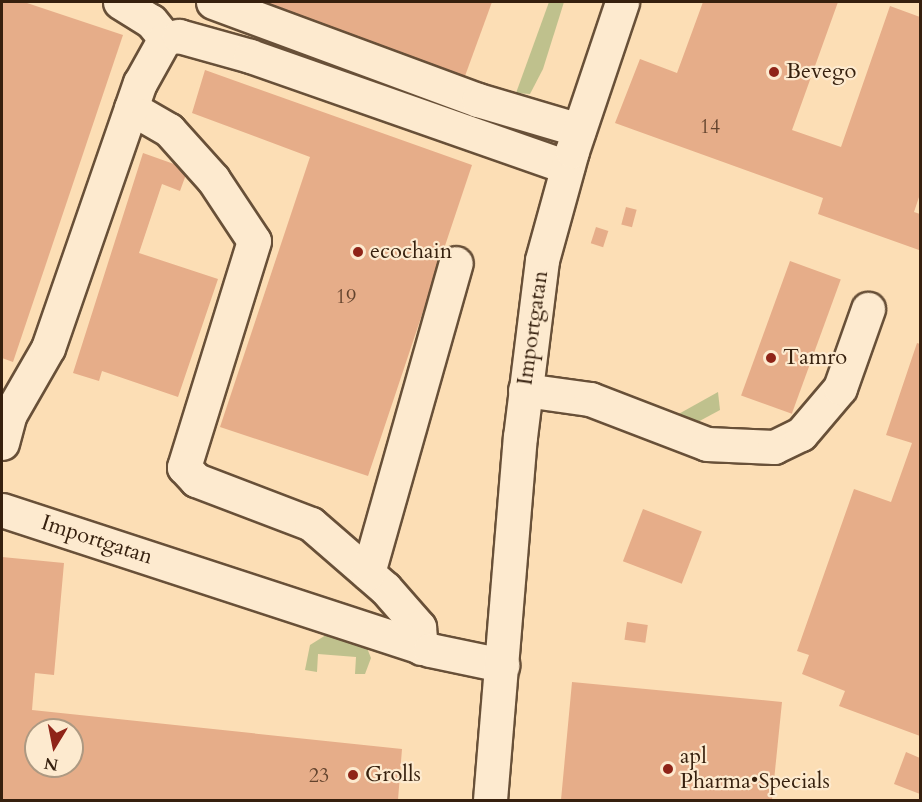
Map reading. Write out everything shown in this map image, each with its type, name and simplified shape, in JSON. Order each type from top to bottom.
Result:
[{"type":"street","points":[[120,2],[151,21],[165,38]]},
{"type":"street","points":[[213,2],[478,100],[579,130]]},
{"type":"street","name":"Importgatan","points":[[490,801],[525,390],[542,260],[567,167],[622,2]]},
{"type":"street","points":[[165,38],[178,36],[250,56],[567,167]]},
{"type":"street","points":[[2,443],[10,414],[48,348],[131,108],[165,38]]},
{"type":"street","points":[[131,108],[169,130],[213,179],[254,241],[184,467],[196,480],[311,524],[368,573],[418,627],[421,648]]},
{"type":"street","points":[[368,573],[456,262]]},
{"type":"street","points":[[525,390],[590,399],[707,444],[774,447],[801,434],[840,388],[868,309]]},
{"type":"street","name":"Importgatan","points":[[2,510],[421,648],[502,665]]},
{"type":"green space","points":[[549,2],[564,2],[543,69],[530,94],[516,93]]},
{"type":"green space","points":[[718,392],[720,410],[694,424],[675,416]]},
{"type":"green space","points":[[326,635],[367,648],[371,658],[365,674],[355,674],[356,657],[318,654],[317,672],[305,670],[310,645]]},
{"type":"building","points":[[2,2],[24,2],[123,35],[13,362],[2,358]]},
{"type":"building","points":[[264,2],[492,2],[465,76]]},
{"type":"building","points":[[703,2],[838,2],[792,130],[841,147],[890,6],[920,17],[920,194],[914,212],[920,214],[919,250],[818,214],[823,198],[615,123],[640,59],[677,73]]},
{"type":"building","points":[[205,70],[472,165],[368,476],[220,427],[310,157],[192,113]]},
{"type":"building","points":[[143,153],[188,169],[180,191],[162,184],[139,253],[218,279],[178,397],[102,371],[99,381],[73,373]]},
{"type":"building","points":[[626,207],[637,210],[632,227],[621,224]]},
{"type":"building","points":[[596,227],[608,231],[603,247],[591,243]]},
{"type":"building","points":[[790,261],[841,279],[792,414],[741,395]]},
{"type":"building","points":[[917,343],[920,344],[920,736],[839,706],[845,691],[802,674],[809,655],[797,651],[854,489],[891,502],[912,443],[886,435]]},
{"type":"building","points":[[643,509],[702,532],[682,584],[623,561]]},
{"type":"building","points":[[2,557],[64,563],[54,675],[35,673],[32,710],[402,749],[398,800],[2,800]]},
{"type":"building","points":[[627,622],[648,625],[645,643],[624,640]]},
{"type":"building","points":[[572,682],[782,702],[772,800],[561,800]]},
{"type":"building","points":[[906,752],[920,758],[920,794],[894,784]]},
{"type":"place","name":"Bevego","points":[[774,72]]},
{"type":"place","name":"ecochain","points":[[358,252]]},
{"type":"place","name":"Tamro","points":[[771,358]]},
{"type":"place","name":"apl Pharma•Specials","points":[[668,769]]},
{"type":"place","name":"Grolls","points":[[353,775]]}]
